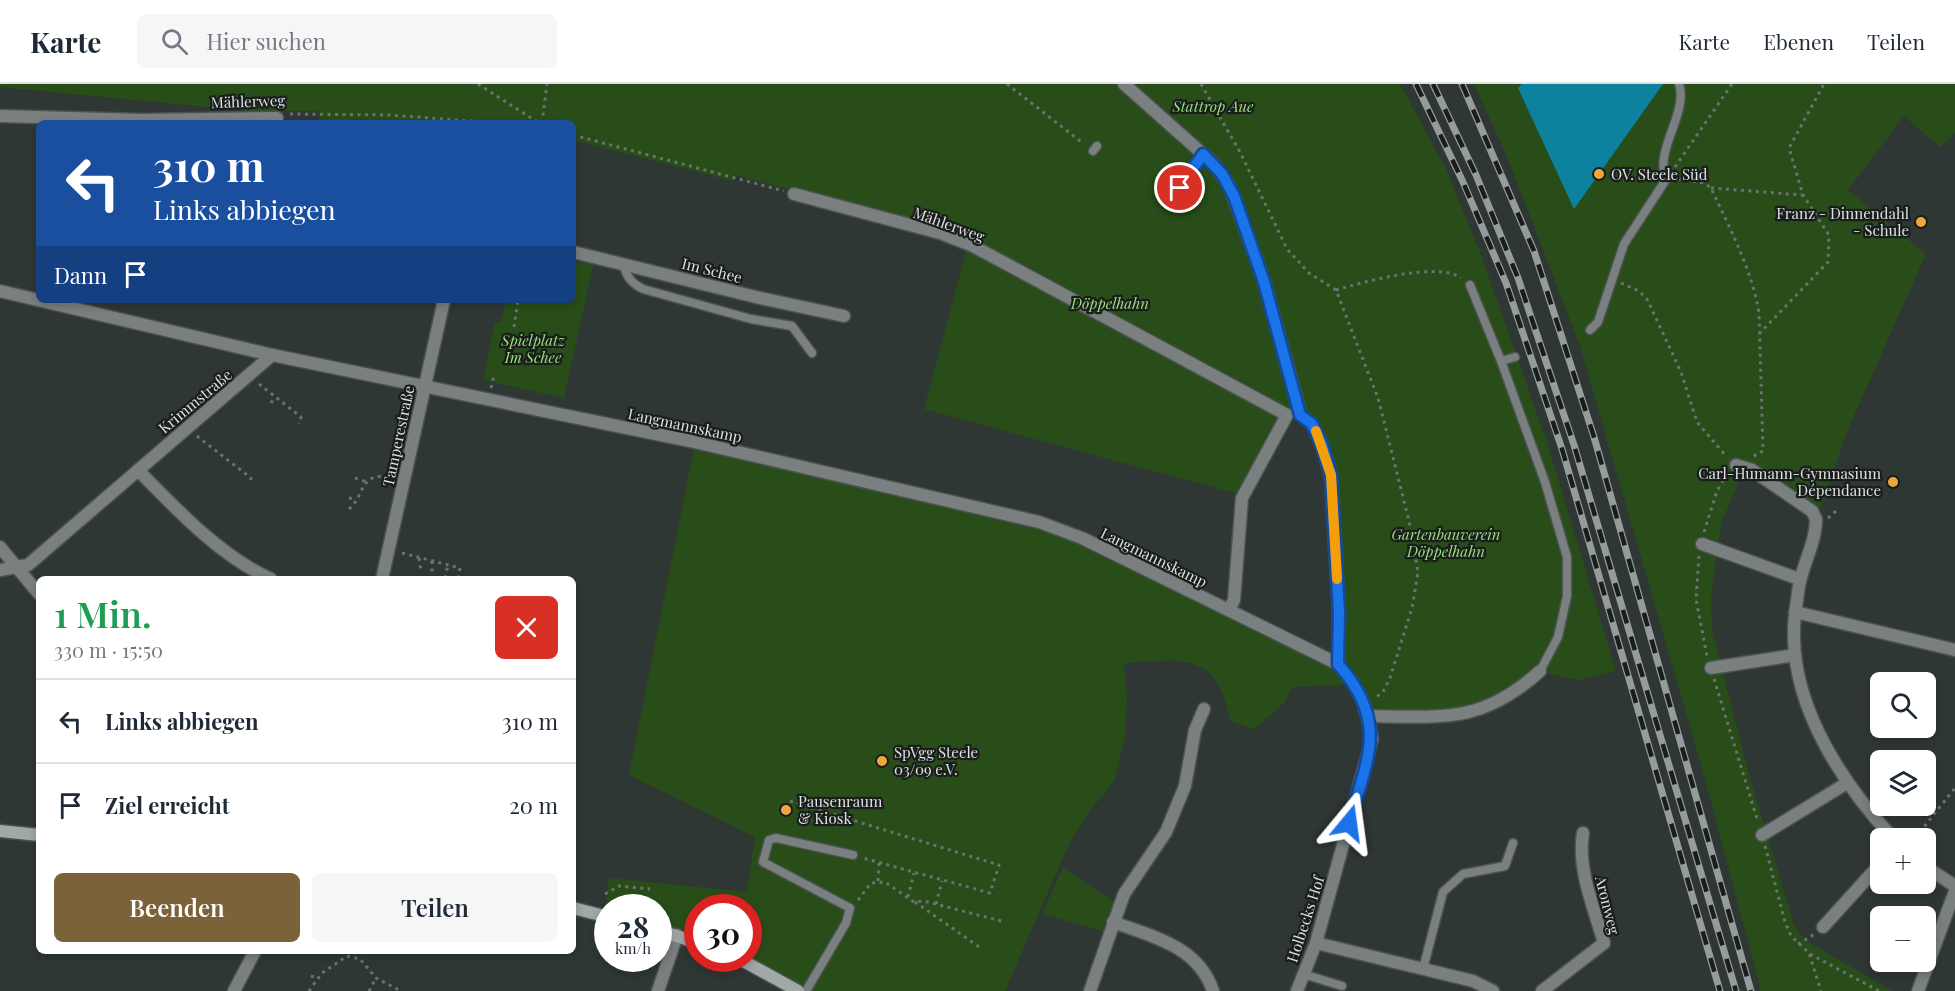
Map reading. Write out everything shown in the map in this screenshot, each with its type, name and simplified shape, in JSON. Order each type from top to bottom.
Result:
[{"type":"main road","points":[[0,831],[36,835]]},
{"type":"main road","points":[[576,909],[594,913]]},
{"type":"main road","points":[[672,934],[684,938]]},
{"type":"main road","points":[[762,971],[798,991]]},
{"type":"street","points":[[1124,84],[1203,154],[1222,174],[1234,196],[1264,282],[1300,415]]},
{"type":"street","name":"Mählerweg","points":[[0,116],[141,120],[277,118]]},
{"type":"street","name":"Mählerweg","points":[[794,194],[940,234],[973,246],[1287,415]]},
{"type":"street","name":"Im Schee","points":[[576,253],[760,298],[844,316]]},
{"type":"street","name":"Langmannskamp","points":[[0,291],[36,299]]},
{"type":"street","name":"Langmannskamp","points":[[51,303],[272,355],[690,441],[1040,522],[1082,538],[1338,664]]},
{"type":"street","name":"Tamperestraße","points":[[383,576],[443,303]]},
{"type":"street","name":"Krimmstraße","points":[[0,570],[28,565],[272,355]]},
{"type":"street","points":[[1229,610],[1234,600],[1242,498],[1287,415],[1300,415],[1312,424],[1322,445],[1331,475],[1339,612],[1338,664]]},
{"type":"street","points":[[1736,465],[1752,470],[1812,511],[1816,519],[1805,570],[1799,579],[1796,612],[1796,655],[1802,687],[1828,753],[1847,783],[1885,828]]},
{"type":"street","points":[[138,470],[187,518],[231,554],[266,576]]},
{"type":"street","points":[[1702,544],[1799,579]]},
{"type":"street","points":[[0,547],[36,591]]},
{"type":"street","points":[[1796,612],[1955,650]]},
{"type":"street","points":[[1710,668],[1796,655]]},
{"type":"street","name":"Holbecks Hof","points":[[1297,991],[1316,943],[1372,739],[1367,711],[1354,683],[1338,664]]},
{"type":"street","points":[[1367,711],[1438,717],[1480,711],[1519,690],[1540,671]]},
{"type":"street","points":[[1090,991],[1124,894],[1166,832],[1185,786],[1196,730],[1204,709]]},
{"type":"street","points":[[1762,835],[1847,783]]},
{"type":"street","name":"Aronweg","points":[[1542,991],[1604,943],[1584,870],[1580,849],[1583,833]]},
{"type":"street","points":[[1936,874],[1955,886]]},
{"type":"street","points":[[1823,927],[1870,876]]},
{"type":"street","points":[[1918,991],[1955,891]]},
{"type":"street","points":[[1113,922],[1186,952],[1204,972],[1213,991]]},
{"type":"street","points":[[658,991],[677,935]]},
{"type":"street","points":[[1316,943],[1473,981],[1493,991]]},
{"type":"street","points":[[234,991],[253,954]]},
{"type":"lane","points":[[1590,330],[1598,322],[1624,244],[1667,178],[1664,173],[1664,162],[1681,104],[1682,94],[1679,84]]},
{"type":"lane","points":[[1168,204],[1203,154]]},
{"type":"lane","points":[[623,263],[626,274],[633,284],[643,289],[750,319],[792,326],[812,353]]},
{"type":"lane","points":[[1470,285],[1501,361],[1545,482],[1567,557],[1567,596],[1558,637],[1540,671]]},
{"type":"lane","points":[[1501,361],[1515,357]]},
{"type":"lane","points":[[806,991],[846,923],[850,908],[763,862],[769,840],[776,838],[853,855]]},
{"type":"lane","points":[[1423,969],[1443,892],[1463,874],[1505,866],[1513,843]]},
{"type":"lane","points":[[1303,974],[1342,986]]},
{"type":"path","points":[[478,84],[535,120]]},
{"type":"path","points":[[541,120],[547,84]]},
{"type":"path","points":[[1007,84],[1095,148]]},
{"type":"path","points":[[1202,84],[1240,153],[1287,249],[1309,273],[1336,290],[1378,398],[1409,521],[1418,572],[1411,614],[1390,678],[1383,692],[1367,711]]},
{"type":"path","points":[[1732,84],[1667,178],[1697,181],[1711,188],[1803,195]]},
{"type":"path","points":[[1758,335],[1828,262],[1829,236],[1803,195],[1789,148],[1824,84]]},
{"type":"path","name":"Mählerweg","points":[[277,118],[279,114],[378,115],[453,120]]},
{"type":"path","points":[[576,136],[794,194]]},
{"type":"path","points":[[1711,188],[1749,270],[1759,312],[1763,451],[1736,465],[1717,491],[1702,544],[1695,580],[1700,626],[1710,668],[1762,835],[1785,922],[1798,944],[1809,953],[1879,991]]},
{"type":"path","points":[[1336,290],[1379,277],[1416,274],[1449,273],[1458,275],[1470,285]]},
{"type":"path","points":[[1611,279],[1630,286],[1647,299],[1681,372],[1696,422],[1704,434],[1736,465]]},
{"type":"path","points":[[514,327],[518,303]]},
{"type":"path","points":[[248,375],[301,417],[299,424]]},
{"type":"path","points":[[271,403],[275,397]]},
{"type":"path","points":[[186,428],[252,478],[250,483]]},
{"type":"path","points":[[214,456],[217,452]]},
{"type":"path","points":[[348,509],[367,482],[377,476],[404,480]]},
{"type":"path","points":[[355,478],[367,482]]},
{"type":"path","points":[[349,498],[356,500]]},
{"type":"path","points":[[405,554],[460,568],[459,576]]},
{"type":"path","points":[[419,558],[421,572]]},
{"type":"path","points":[[432,561],[432,574]]},
{"type":"path","points":[[445,576],[448,565]]},
{"type":"path","points":[[1923,828],[1955,788]]},
{"type":"path","points":[[790,801],[999,865],[990,893],[853,855]]},
{"type":"path","points":[[878,881],[879,863]]},
{"type":"path","points":[[908,897],[914,873]]},
{"type":"path","points":[[936,904],[942,880]]},
{"type":"path","points":[[850,908],[867,887],[878,881],[885,882],[982,949]]},
{"type":"path","points":[[605,894],[620,886],[650,889]]},
{"type":"path","points":[[914,902],[936,904],[1005,922]]},
{"type":"path","points":[[1798,944],[1823,927]]},
{"type":"path","points":[[1809,953],[1821,991]]},
{"type":"path","points":[[309,991],[317,978],[336,961],[354,956],[366,964],[376,978],[401,991]]},
{"type":"path","points":[[311,976],[317,978]]},
{"type":"path","points":[[369,991],[376,978]]},
{"type":"green space","points":[[0,84],[1400,84],[1446,169],[1480,252],[1547,442],[1616,671],[1579,680],[1540,672],[1480,711],[1369,717],[1354,684],[1293,687],[1283,704],[1254,729],[1230,721],[1217,682],[1206,671],[1194,664],[1180,661],[1124,663],[1127,699],[1125,738],[1114,781],[1089,812],[1069,844],[1005,991],[799,991],[762,967],[762,894],[684,894],[684,935],[672,930],[672,894],[607,894],[609,878],[747,892],[755,837],[629,775],[695,443],[1041,521],[1338,665],[1331,476],[1301,415],[1286,415],[1242,495],[924,409],[968,244],[793,190],[735,175],[733,181],[576,141],[576,120],[319,120],[318,111],[248,111],[0,87]]},
{"type":"green space","points":[[1474,84],[1955,84],[1955,133],[1940,147],[1904,116],[1848,190],[1926,254],[1846,434],[1813,530],[1808,512],[1745,467],[1721,524],[1711,596],[1712,630],[1750,778],[1794,925],[1805,940],[1892,991],[1761,991],[1702,768],[1580,346],[1508,159]]},
{"type":"green space","name":"Spielplatz Im Schee","points":[[576,262],[593,265],[564,398],[483,380],[495,322],[501,322],[505,303],[576,303]]},
{"type":"green space","points":[[1063,867],[1114,902],[1102,931],[1042,914]]},
{"type":"water","points":[[1522,84],[1663,84],[1574,209],[1518,88]]},
{"type":"railway","points":[[1416,84],[1463,182],[1506,283],[1562,449],[1720,991]]},
{"type":"railway","points":[[1433,84],[1476,175],[1518,278],[1574,445],[1736,991]]},
{"type":"railway","points":[[1462,84],[1534,251],[1594,437],[1751,991]]},
{"type":"slow traffic","points":[[1316,431],[1331,475],[1337,579]]},
{"type":"place","name":"OV. Steele Süd","points":[[1599,174]]},
{"type":"place","name":"Franz - Dinnendahl - Schule","points":[[1921,222]]},
{"type":"place","name":"Carl-Humann-Gymnasium Dépendance","points":[[1893,482]]},
{"type":"place","name":"SpVgg Steele 03/09 e.V.","points":[[882,761]]},
{"type":"place","name":"Pausenraum & Kiosk","points":[[786,810]]},
{"type":"route","points":[[1180,188],[1203,154],[1229,184],[1264,282],[1300,415],[1312,424],[1322,445],[1331,475],[1339,612],[1338,664],[1354,683],[1366,705],[1372,739],[1349,823]]},
{"type":"park label","name":"Stattrop Aue","points":[[1213,106]]},
{"type":"park label","name":"Döppelhahn","points":[[1110,303]]},
{"type":"park label","name":"Gartenbauverein Döppelhahn","points":[[1446,542]]}]
